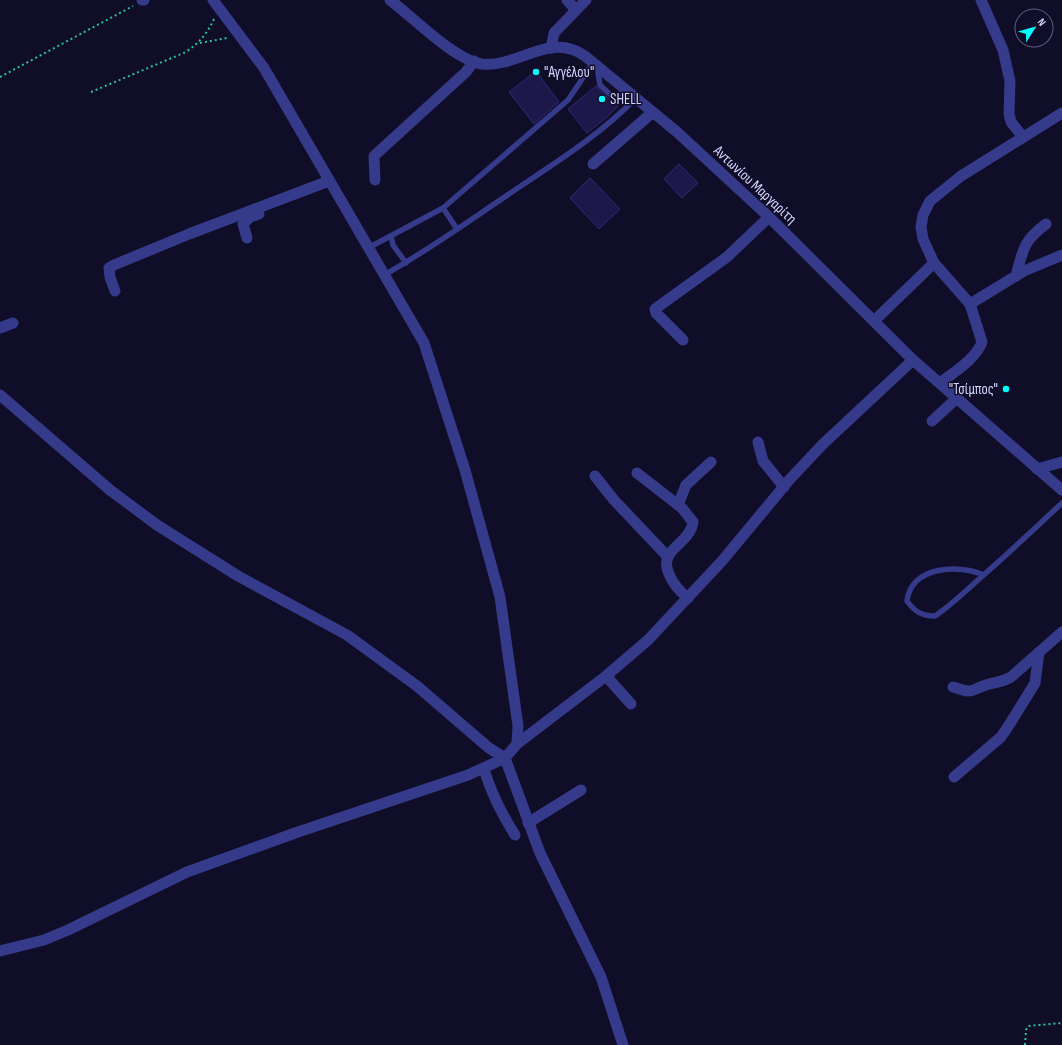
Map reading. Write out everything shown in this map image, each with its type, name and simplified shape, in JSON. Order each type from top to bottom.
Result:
[{"type":"street","name":"Αντωνίου Μαργαρίτη","points":[[390,0],[452,50],[483,64],[496,63],[551,48],[571,48],[581,53],[653,112],[768,217],[875,320],[913,360],[1062,490]]},
{"type":"street","points":[[567,0],[576,10]]},
{"type":"street","points":[[551,48],[554,33],[586,0]]},
{"type":"street","points":[[981,0],[1003,50],[1010,81],[1009,114],[1011,122],[1023,138]]},
{"type":"street","points":[[216,3],[264,68],[424,343],[465,470],[500,597],[518,726],[518,744]]},
{"type":"street","points":[[375,180],[374,156],[466,72],[474,61]]},
{"type":"street","points":[[593,164],[653,112]]},
{"type":"street","points":[[940,383],[970,358],[980,347],[982,342],[970,304],[934,263],[923,239],[921,227],[923,215],[930,201],[961,176],[1062,113]]},
{"type":"street","points":[[247,238],[243,224],[250,217],[331,184]]},
{"type":"street","points":[[115,291],[110,277],[109,268],[114,265],[189,234],[331,184]]},
{"type":"street","points":[[683,340],[656,313],[655,309],[727,257],[768,217]]},
{"type":"street","points":[[1016,276],[1026,241],[1032,234],[1046,224]]},
{"type":"street","points":[[970,304],[1016,276],[1062,255]]},
{"type":"street","points":[[875,320],[934,263]]},
{"type":"street","points":[[0,328],[13,324]]},
{"type":"street","points":[[0,951],[44,940],[62,933],[187,872],[298,832],[484,769],[505,758],[518,744],[606,676],[648,640],[722,561],[784,487],[823,444],[913,360]]},
{"type":"street","points":[[0,395],[110,490],[157,525],[238,576],[347,635],[417,686],[489,748],[505,758],[540,853],[601,977],[623,1045]]},
{"type":"street","points":[[932,421],[956,398]]},
{"type":"street","points":[[758,442],[763,461],[784,487]]},
{"type":"street","points":[[678,504],[686,485],[711,462]]},
{"type":"street","points":[[1037,469],[1062,462]]},
{"type":"street","points":[[637,473],[678,504],[693,522],[692,528],[668,557],[665,566],[679,591],[688,598]]},
{"type":"street","points":[[595,476],[614,500],[668,557]]},
{"type":"street","points":[[953,687],[973,692],[986,685],[1003,682],[1011,677],[1062,632]]},
{"type":"street","points":[[954,777],[1001,737],[1035,683],[1039,652]]},
{"type":"street","points":[[606,676],[631,704]]},
{"type":"street","points":[[484,769],[499,809],[515,835]]},
{"type":"street","points":[[528,822],[581,790]]},
{"type":"lane","points":[[368,248],[443,208],[568,100],[593,63]]},
{"type":"lane","points":[[598,73],[600,85],[614,98],[622,96]]},
{"type":"lane","points":[[384,275],[406,263],[457,229],[598,132],[617,118],[636,98]]},
{"type":"lane","points":[[443,208],[457,229]]},
{"type":"lane","points":[[391,236],[392,245],[406,263]]},
{"type":"lane","points":[[984,575],[972,570],[942,569],[927,575],[915,584],[908,592],[907,601],[913,610],[920,614],[935,616],[984,575],[1062,503]]},
{"type":"path","points":[[0,77],[143,0]]},
{"type":"path","points":[[91,92],[162,64],[186,52],[198,43],[207,32],[216,3]]},
{"type":"path","points":[[198,43],[241,37]]},
{"type":"path","points":[[1025,1045],[1026,1030],[1028,1026],[1062,1023]]},
{"type":"building","points":[[536,71],[559,102],[534,124],[509,92]]},
{"type":"building","points":[[596,86],[611,101],[620,104],[587,133],[568,109]]},
{"type":"building","points":[[679,164],[698,183],[682,198],[664,179]]},
{"type":"building","points":[[590,178],[620,209],[599,229],[570,198]]},
{"type":"place","name":"\"Αγγέλου\"","points":[[536,72]]},
{"type":"place","name":"SHELL","points":[[602,99]]},
{"type":"place","name":"\"Τσίμπος\"","points":[[1006,389]]}]
